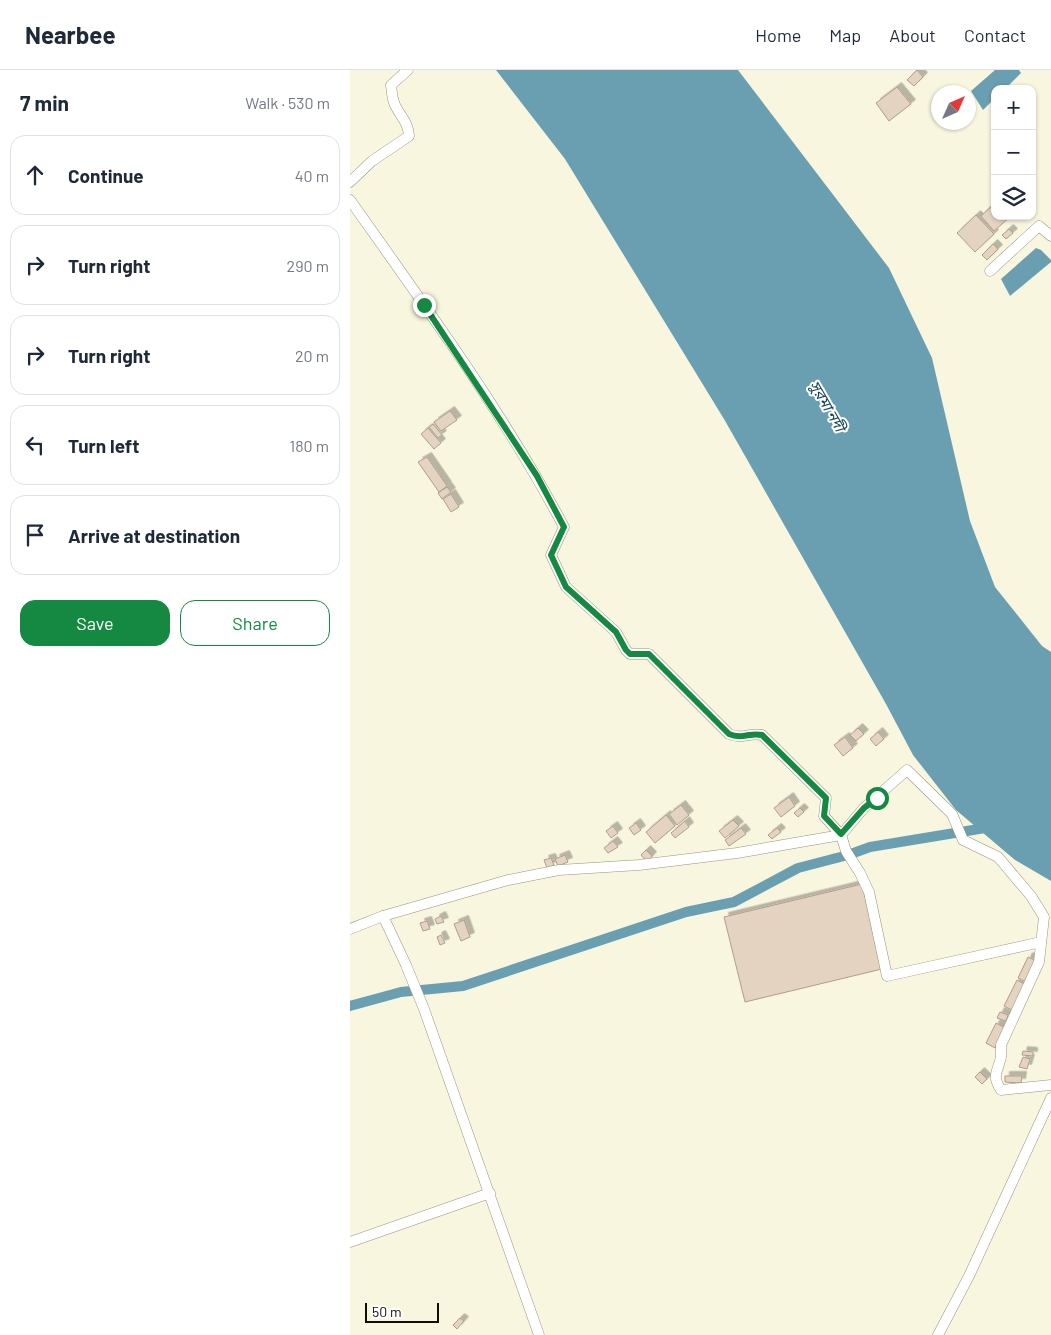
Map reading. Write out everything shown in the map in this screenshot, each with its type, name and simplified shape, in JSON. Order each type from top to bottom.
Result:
[{"type":"street","points":[[350,182],[372,161],[408,136],[408,126],[396,107],[392,97],[391,85],[408,70]]},
{"type":"street","points":[[350,200],[430,313],[537,476],[564,527],[551,555],[566,587],[616,632],[630,654],[649,654],[729,734],[738,738],[757,734],[762,735],[826,798],[824,816],[841,834],[846,851],[869,892],[887,976],[1041,942]]},
{"type":"street","points":[[990,271],[1039,226],[1051,236]]},
{"type":"street","points":[[350,929],[383,916],[508,880],[559,870],[639,865],[737,853],[841,834],[864,808],[907,770],[955,818],[963,840],[998,857],[1032,896],[1044,917],[1040,962],[1001,1044],[1001,1058],[996,1072],[996,1082],[1001,1090],[1051,1085]]},
{"type":"street","points":[[383,916],[424,1009],[539,1335]]},
{"type":"street","points":[[938,1335],[977,1258],[1051,1098]]},
{"type":"street","points":[[350,1242],[490,1193]]},
{"type":"water","name":"সুরমা নদী","points":[[496,70],[738,70],[889,268],[932,358],[970,521],[995,587],[1042,646],[1051,652],[1051,881],[1015,860],[956,810],[913,755],[724,419],[565,159]]},
{"type":"water","points":[[995,70],[1019,70],[1021,73],[1009,85],[991,85],[991,102],[983,110],[976,99],[976,87]]},
{"type":"water","points":[[1036,248],[1041,250],[1051,262],[1010,296],[1001,279]]},
{"type":"building","points":[[917,70],[923,77],[914,86],[907,80]]},
{"type":"building","points":[[897,87],[911,104],[889,121],[876,103]]},
{"type":"building","points":[[991,207],[991,220],[1006,220],[994,231],[981,216]]},
{"type":"building","points":[[976,215],[994,234],[975,252],[957,233]]},
{"type":"building","points":[[1009,229],[1013,233],[1006,239],[1002,235]]},
{"type":"building","points":[[993,244],[998,249],[987,260],[982,255]]},
{"type":"building","points":[[450,411],[457,420],[441,431],[434,422]]},
{"type":"building","points":[[433,424],[442,435],[438,438],[429,427]]},
{"type":"building","points":[[428,428],[441,443],[434,449],[421,434]]},
{"type":"building","points":[[427,457],[447,486],[439,492],[418,462]]},
{"type":"building","points":[[447,487],[451,492],[442,499],[438,493]]},
{"type":"building","points":[[451,494],[459,507],[451,512],[443,499]]},
{"type":"building","points":[[858,728],[864,734],[856,741],[850,735]]},
{"type":"building","points":[[878,732],[884,739],[876,746],[870,739]]},
{"type":"building","points":[[845,737],[853,748],[843,756],[834,745]]},
{"type":"building","points":[[789,797],[795,806],[781,817],[774,808]]},
{"type":"building","points":[[681,805],[689,815],[677,825],[669,814]]},
{"type":"building","points":[[800,808],[804,812],[798,817],[794,813]]},
{"type":"building","points":[[666,815],[675,826],[655,843],[646,832]]},
{"type":"building","points":[[733,820],[739,826],[725,838],[719,831]]},
{"type":"building","points":[[685,821],[689,827],[675,838],[671,833]]},
{"type":"building","points":[[636,823],[641,830],[634,835],[629,828]]},
{"type":"building","points":[[613,826],[618,833],[611,838],[606,831]]},
{"type":"building","points":[[741,828],[746,834],[729,846],[725,840]]},
{"type":"building","points":[[777,828],[781,832],[772,839],[768,835]]},
{"type":"building","points":[[613,841],[618,847],[608,853],[604,848]]},
{"type":"building","points":[[646,850],[652,856],[647,862],[641,855]]},
{"type":"building","points":[[565,855],[568,862],[558,866],[555,859]]},
{"type":"building","points":[[551,858],[554,865],[547,868],[544,860]]},
{"type":"building","points":[[862,884],[882,969],[745,1002],[724,917]]},
{"type":"building","points":[[441,916],[444,922],[437,924],[435,919]]},
{"type":"building","points":[[464,920],[470,937],[461,941],[454,924]]},
{"type":"building","points":[[427,921],[430,929],[423,931],[420,923]]},
{"type":"building","points":[[441,935],[445,943],[440,945],[437,937]]},
{"type":"building","points":[[1028,957],[1036,961],[1026,982],[1018,978]]},
{"type":"building","points":[[1017,980],[1026,985],[1014,1011],[1004,1006]]},
{"type":"building","points":[[1000,1012],[1008,1015],[1006,1021],[997,1018]]},
{"type":"building","points":[[996,1023],[1005,1028],[995,1048],[986,1043]]},
{"type":"building","points":[[1023,1051],[1033,1052],[1033,1056],[1022,1055]]},
{"type":"building","points":[[1023,1057],[1030,1059],[1027,1069],[1019,1067]]},
{"type":"building","points":[[980,1072],[987,1079],[982,1084],[975,1077]]},
{"type":"building","points":[[1005,1076],[1022,1076],[1021,1083],[1005,1082]]},
{"type":"building","points":[[460,1318],[464,1321],[457,1329],[453,1325]]},
{"type":"waterway","points":[[350,1006],[401,992],[463,986],[686,912],[734,902],[798,868],[848,855],[870,847],[991,827]]},
{"type":"route","points":[[424,305],[537,476],[564,527],[551,555],[566,587],[616,632],[630,654],[649,654],[729,734],[738,738],[757,734],[762,735],[826,798],[824,816],[841,834],[864,808],[877,798]]}]
